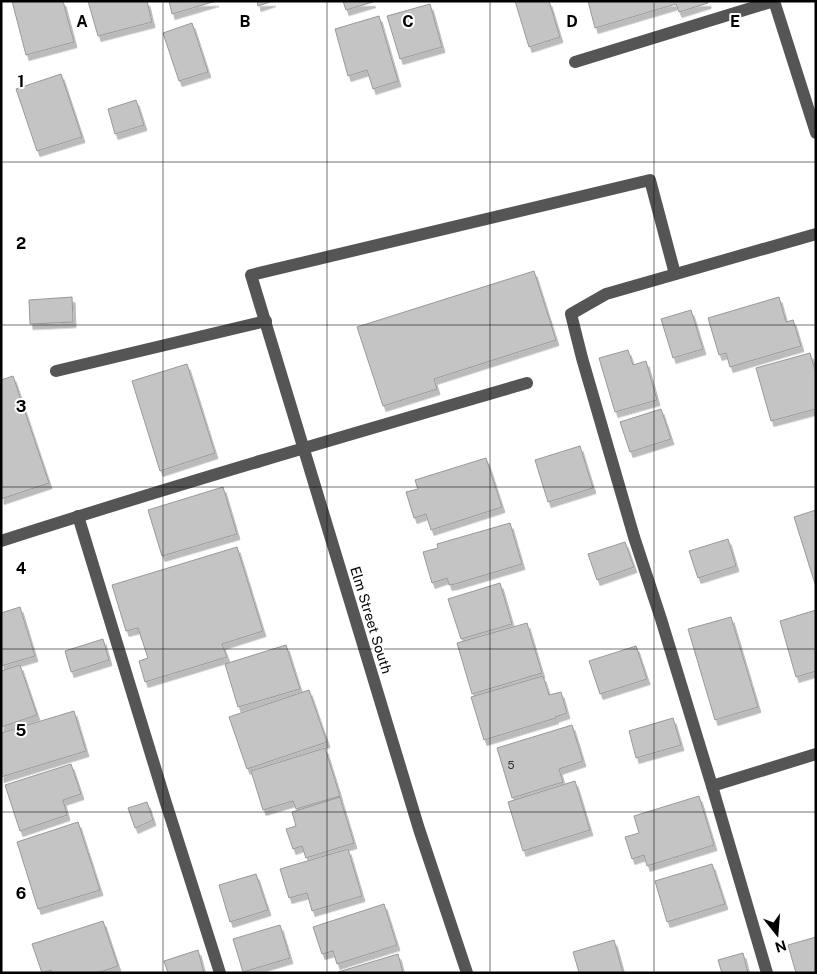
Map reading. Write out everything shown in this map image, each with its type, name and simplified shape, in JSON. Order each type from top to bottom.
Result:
[{"type":"street","points":[[576,62],[774,1],[816,133]]},
{"type":"street","name":"Elm Street South","points":[[467,973],[418,829],[252,275],[650,180],[675,274]]},
{"type":"street","points":[[767,973],[661,618],[634,537],[571,314],[606,294],[816,234]]},
{"type":"street","points":[[56,371],[266,321]]},
{"type":"street","points":[[1,541],[304,447],[527,383]]},
{"type":"street","points":[[78,516],[220,973]]},
{"type":"street","points":[[712,786],[816,754]]},
{"type":"building","points":[[12,1],[63,1],[74,42],[26,55]]},
{"type":"building","points":[[88,1],[147,1],[152,22],[98,36]]},
{"type":"building","points":[[169,1],[216,1],[172,14]]},
{"type":"building","points":[[257,1],[273,1],[258,6]]},
{"type":"building","points":[[343,1],[372,1],[373,2],[346,10]]},
{"type":"building","points":[[515,1],[549,1],[560,37],[529,47]]},
{"type":"building","points":[[588,1],[708,1],[708,3],[679,12],[676,4],[595,28]]},
{"type":"building","points":[[430,4],[442,47],[400,59],[387,16]]},
{"type":"building","points":[[379,16],[398,81],[373,89],[367,70],[348,76],[335,29]]},
{"type":"building","points":[[192,23],[208,72],[179,81],[163,33]]},
{"type":"building","points":[[61,74],[82,137],[37,151],[16,89]]},
{"type":"building","points":[[136,100],[144,125],[115,134],[108,109]]},
{"type":"building","points":[[534,271],[556,340],[434,379],[437,389],[383,406],[357,327]]},
{"type":"building","points":[[72,297],[73,322],[30,324],[29,300]]},
{"type":"building","points":[[779,297],[786,322],[793,320],[801,346],[730,367],[726,353],[719,355],[708,318]]},
{"type":"building","points":[[691,310],[703,349],[673,358],[661,319]]},
{"type":"building","points":[[628,350],[633,365],[646,361],[657,400],[615,412],[599,358]]},
{"type":"building","points":[[810,353],[816,373],[816,409],[771,421],[756,368]]},
{"type":"building","points":[[187,364],[215,453],[160,471],[132,381]]},
{"type":"building","points":[[13,376],[49,483],[1,499],[1,380]]},
{"type":"building","points":[[661,409],[671,439],[630,452],[620,422]]},
{"type":"building","points":[[580,446],[593,488],[548,502],[535,460]]},
{"type":"building","points":[[486,458],[502,507],[431,530],[426,514],[414,518],[406,492],[418,489],[415,480]]},
{"type":"building","points":[[223,487],[237,534],[162,556],[148,510]]},
{"type":"building","points":[[816,510],[816,587],[794,517]]},
{"type":"building","points":[[510,523],[522,564],[455,584],[449,585],[447,578],[432,583],[423,552],[438,548],[437,544]]},
{"type":"building","points":[[728,539],[736,566],[698,578],[689,551]]},
{"type":"building","points":[[625,542],[634,567],[597,580],[588,554]]},
{"type":"building","points":[[237,547],[263,631],[222,644],[227,657],[145,682],[139,661],[148,658],[138,628],[126,631],[112,585]]},
{"type":"building","points":[[500,583],[512,624],[461,639],[448,599]]},
{"type":"building","points":[[20,607],[35,656],[1,666],[1,613]]},
{"type":"building","points":[[816,610],[816,671],[796,677],[780,621]]},
{"type":"building","points":[[731,617],[758,707],[715,720],[688,629]]},
{"type":"building","points":[[527,623],[542,673],[472,694],[457,643]]},
{"type":"building","points":[[103,639],[109,660],[71,672],[65,651]]},
{"type":"building","points":[[286,645],[300,689],[238,707],[225,664]]},
{"type":"building","points":[[636,646],[647,679],[600,694],[589,661]]},
{"type":"building","points":[[20,665],[37,715],[1,727],[1,671]]},
{"type":"building","points":[[543,676],[549,695],[561,692],[567,713],[484,740],[471,697]]},
{"type":"building","points":[[309,690],[327,742],[247,769],[229,717]]},
{"type":"building","points":[[74,711],[86,751],[1,777],[1,733]]},
{"type":"building","points":[[673,718],[681,745],[636,758],[629,731]]},
{"type":"building","points":[[572,725],[583,761],[559,769],[563,782],[512,798],[497,748]]},
{"type":"building","points":[[325,748],[340,796],[296,809],[293,801],[263,810],[251,771]]},
{"type":"building","points":[[71,764],[81,794],[63,800],[67,815],[20,831],[5,785]]},
{"type":"building","points":[[575,781],[590,830],[523,851],[508,802]]},
{"type":"building","points":[[699,796],[714,845],[647,866],[644,855],[632,859],[625,837],[639,833],[634,816]]},
{"type":"building","points":[[340,797],[354,843],[306,858],[302,846],[293,849],[286,829],[296,826],[292,812]]},
{"type":"building","points":[[147,802],[153,820],[135,828],[128,808]]},
{"type":"building","points":[[78,822],[100,890],[38,909],[17,842]]},
{"type":"building","points":[[348,849],[362,896],[312,911],[307,893],[289,898],[280,869]]},
{"type":"building","points":[[712,864],[725,904],[667,922],[655,881]]},
{"type":"building","points":[[256,874],[268,910],[230,922],[219,885]]},
{"type":"building","points":[[384,904],[397,945],[337,964],[333,951],[322,954],[313,927]]},
{"type":"building","points":[[103,921],[118,966],[97,973],[52,973],[51,970],[42,973],[32,944]]},
{"type":"building","points":[[280,925],[290,958],[243,972],[233,939]]},
{"type":"building","points":[[816,937],[816,973],[796,973],[788,945]]},
{"type":"building","points":[[614,940],[623,973],[575,973],[579,972],[573,952]]},
{"type":"building","points":[[198,950],[204,973],[168,973],[164,961]]},
{"type":"building","points":[[743,953],[748,973],[722,973],[718,960]]},
{"type":"building","points":[[398,954],[403,973],[338,972]]}]
